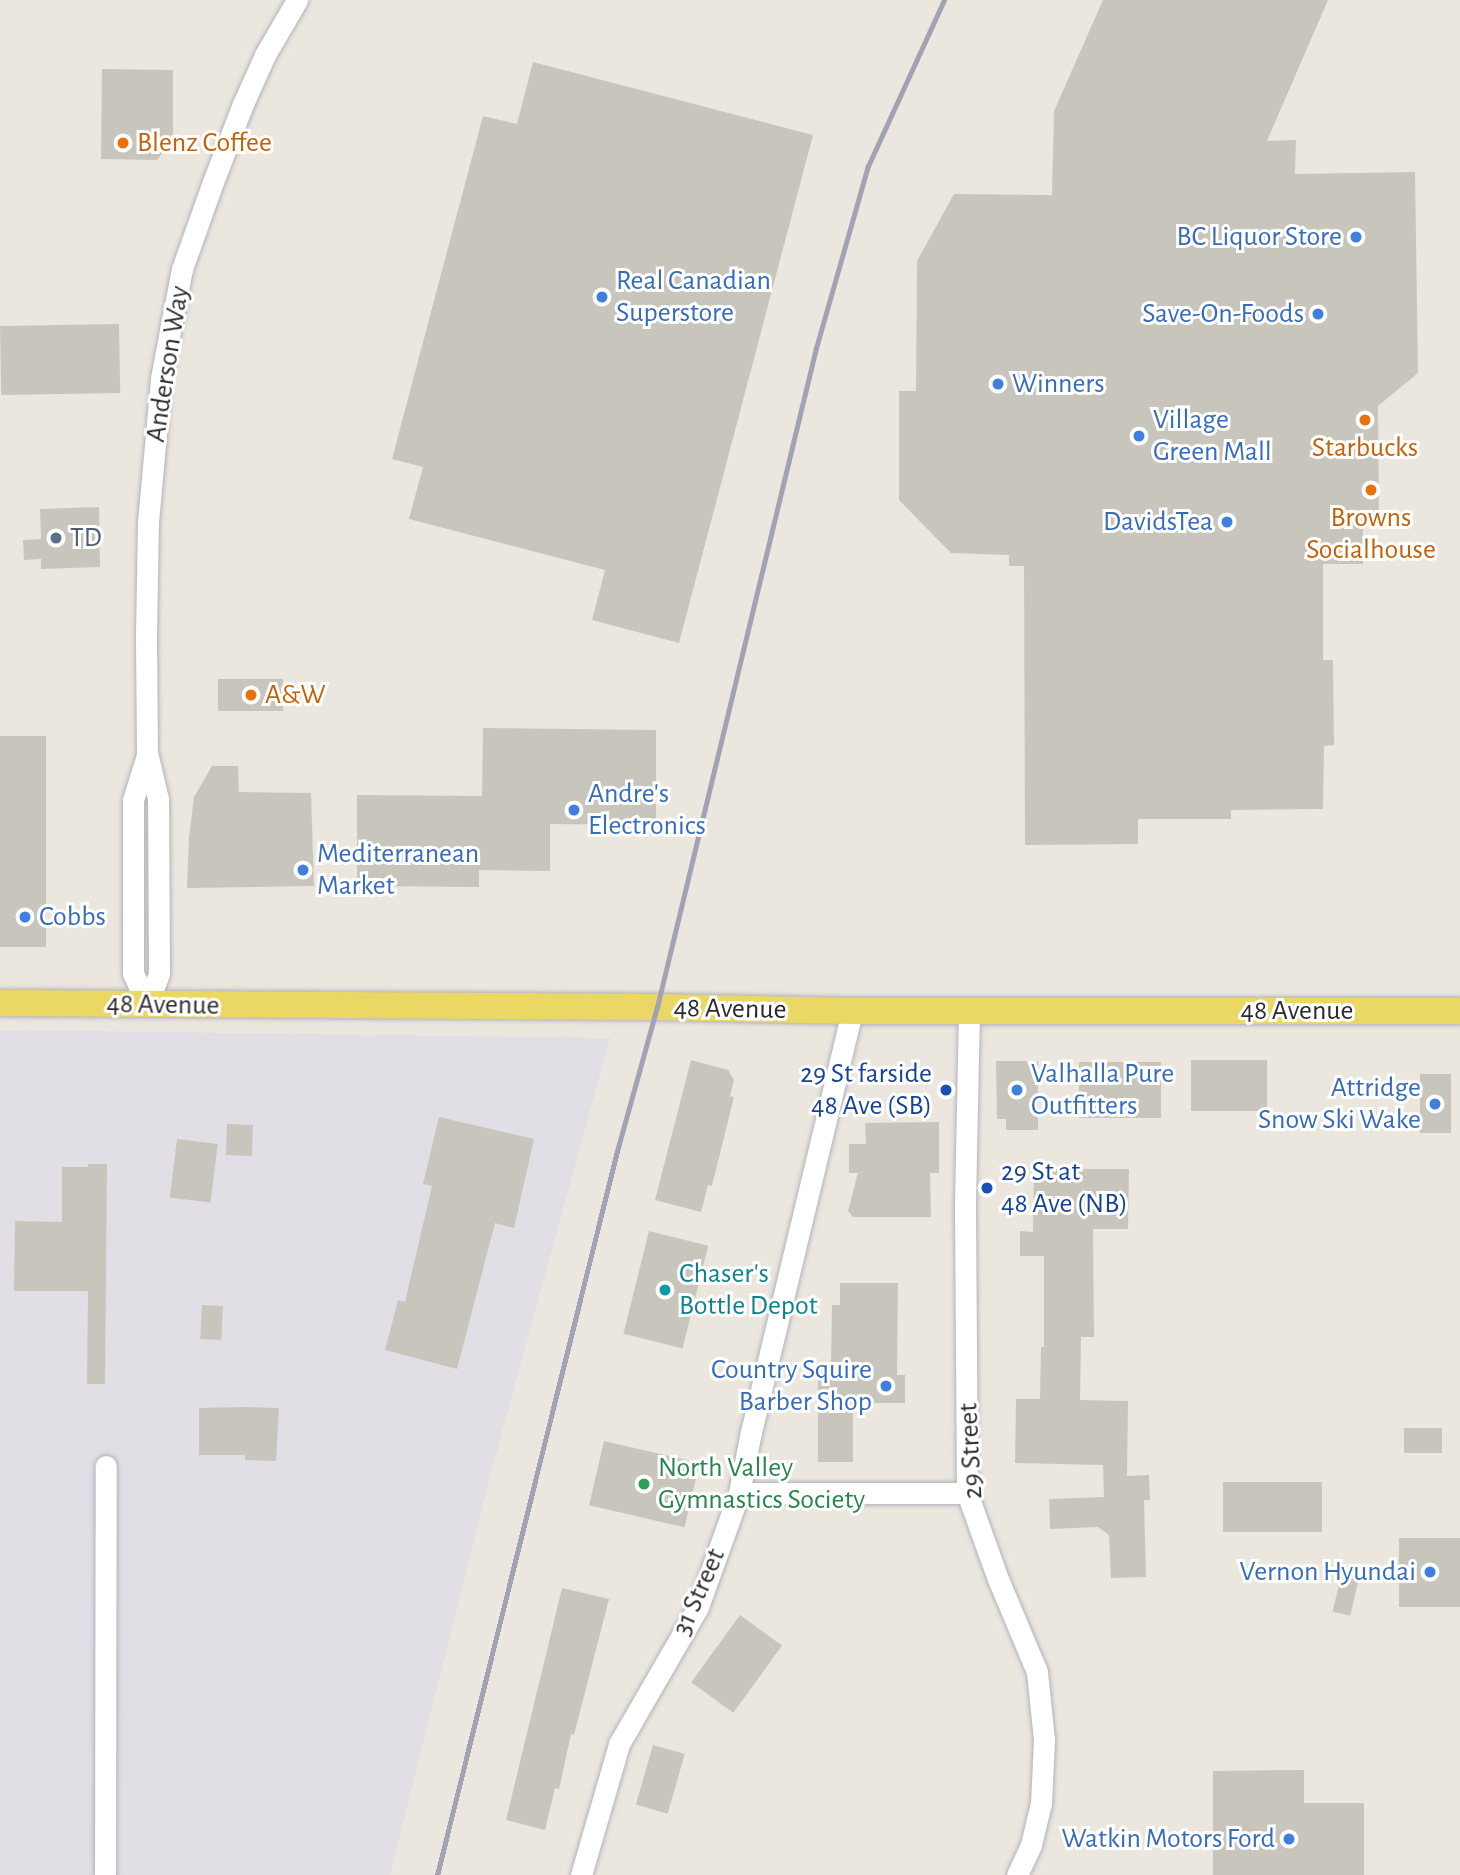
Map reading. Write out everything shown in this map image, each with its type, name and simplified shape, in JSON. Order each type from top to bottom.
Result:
[{"type":"main road","name":"48 Avenue","points":[[0,1003],[657,1007],[852,1012],[1460,1011]]},
{"type":"street","name":"Anderson Way","points":[[147,1004],[159,973],[158,799],[147,753],[148,522],[160,378],[180,282],[213,182],[265,55],[298,0]]},
{"type":"street","name":"29 Street","points":[[969,1011],[965,1209],[967,1493],[998,1579],[1037,1672],[1044,1740],[1041,1803],[1031,1845],[1017,1875]]},
{"type":"street","name":"31 Street","points":[[581,1875],[619,1744],[698,1607],[739,1493],[751,1432],[852,1012]]},
{"type":"street","points":[[105,1875],[106,1466]]},
{"type":"street","points":[[739,1493],[967,1493]]},
{"type":"shaded area","points":[[0,1030],[610,1038],[493,1465],[390,1875],[0,1875]]},
{"type":"building","name":"Village Green Mall","points":[[1103,0],[1328,0],[1267,141],[1296,140],[1295,174],[1415,172],[1418,373],[1378,406],[1379,521],[1363,521],[1363,564],[1323,564],[1323,660],[1333,660],[1334,745],[1324,746],[1323,809],[1231,810],[1231,819],[1138,819],[1138,844],[1025,845],[1024,566],[1009,566],[1009,555],[951,553],[899,500],[899,391],[916,391],[917,261],[954,194],[1052,195],[1054,111]]},
{"type":"building","name":"Real Canadian Superstore","points":[[533,62],[813,135],[679,643],[592,620],[605,570],[409,519],[423,467],[392,459],[483,116],[517,124]]},
{"type":"building","points":[[102,69],[173,70],[173,138],[157,160],[101,159]]},
{"type":"building","points":[[119,324],[120,393],[1,395],[0,326]]},
{"type":"building","points":[[99,507],[100,567],[41,569],[41,559],[24,560],[23,540],[41,539],[40,509]]},
{"type":"building","name":"A&W","points":[[218,679],[283,679],[283,711],[218,711]]},
{"type":"building","points":[[483,728],[656,730],[656,825],[550,824],[550,871],[479,870],[479,887],[357,886],[357,795],[482,796]]},
{"type":"building","points":[[0,736],[46,736],[46,947],[0,947]]},
{"type":"building","points":[[212,766],[238,766],[239,792],[311,793],[314,886],[187,888],[194,797]]},
{"type":"building","points":[[691,1060],[728,1070],[734,1080],[730,1096],[734,1097],[712,1186],[708,1185],[701,1212],[655,1200]]},
{"type":"building","points":[[1191,1060],[1267,1060],[1267,1111],[1191,1111]]},
{"type":"building","name":"Valhalla Pure Outfitters","points":[[996,1061],[1038,1061],[1038,1130],[1006,1130],[1006,1119],[997,1119]]},
{"type":"building","points":[[1079,1062],[1161,1062],[1161,1118],[1079,1118]]},
{"type":"building","name":"Attridge Snow Ski Wake","points":[[1420,1074],[1451,1074],[1451,1133],[1420,1133]]},
{"type":"building","points":[[439,1117],[534,1139],[514,1228],[495,1223],[457,1369],[385,1350],[398,1300],[405,1302],[432,1186],[423,1184]]},
{"type":"building","points":[[939,1122],[939,1173],[930,1173],[931,1217],[853,1217],[848,1211],[858,1173],[849,1173],[849,1144],[866,1144],[865,1123]]},
{"type":"building","points":[[227,1124],[253,1125],[252,1156],[226,1155]]},
{"type":"building","points":[[177,1139],[218,1144],[211,1203],[170,1198]]},
{"type":"building","points":[[88,1164],[107,1164],[105,1384],[87,1384],[88,1291],[14,1291],[15,1221],[62,1222],[62,1167],[88,1167]]},
{"type":"building","points":[[1034,1169],[1129,1169],[1128,1229],[1093,1229],[1094,1337],[1081,1337],[1080,1400],[1128,1401],[1127,1476],[1149,1475],[1150,1500],[1144,1500],[1146,1577],[1111,1578],[1109,1535],[1098,1527],[1050,1529],[1049,1499],[1104,1497],[1103,1465],[1015,1463],[1016,1399],[1040,1399],[1041,1347],[1044,1347],[1044,1256],[1020,1256],[1020,1231],[1033,1232]]},
{"type":"building","name":"Chaser's Bottle Depot","points":[[649,1231],[708,1246],[683,1349],[623,1334]]},
{"type":"building","points":[[840,1283],[898,1283],[897,1375],[905,1375],[905,1403],[853,1403],[853,1462],[818,1462],[818,1365],[831,1365],[832,1305],[840,1305]]},
{"type":"building","points":[[202,1305],[223,1306],[221,1340],[200,1339]]},
{"type":"building","points":[[199,1408],[279,1408],[276,1461],[245,1460],[245,1455],[199,1455]]},
{"type":"building","points":[[1404,1428],[1442,1428],[1442,1453],[1404,1453]]},
{"type":"building","name":"North Valley Gymnastics Society","points":[[604,1441],[699,1463],[685,1527],[589,1505]]},
{"type":"building","points":[[1223,1482],[1322,1482],[1322,1532],[1223,1532]]},
{"type":"building","name":"Vernon Hyundai","points":[[1399,1538],[1460,1538],[1460,1607],[1399,1607]]},
{"type":"building","points":[[1343,1567],[1361,1571],[1350,1616],[1333,1612]]},
{"type":"building","points":[[562,1588],[609,1599],[574,1735],[571,1734],[559,1789],[555,1788],[545,1830],[506,1820]]},
{"type":"building","points":[[740,1615],[782,1646],[733,1713],[691,1682]]},
{"type":"building","points":[[653,1745],[685,1754],[668,1814],[636,1805]]},
{"type":"building","name":"Watkin Motors Ford","points":[[1304,1770],[1304,1803],[1364,1803],[1364,1875],[1213,1875],[1213,1771]]},
{"type":"railway","points":[[437,1875],[617,1151],[657,1007],[816,348],[868,166],[944,0]]},
{"type":"place","name":"Blenz Coffee","points":[[123,143]]},
{"type":"place","name":"BC Liquor Store","points":[[1356,237]]},
{"type":"place","name":"Real Canadian Superstore","points":[[602,297]]},
{"type":"place","name":"Save-On-Foods","points":[[1318,314]]},
{"type":"place","name":"Winners","points":[[998,384]]},
{"type":"place","name":"Starbucks","points":[[1365,420]]},
{"type":"place","name":"Village Green Mall","points":[[1139,436]]},
{"type":"place","name":"Browns Socialhouse","points":[[1371,490]]},
{"type":"place","name":"DavidsTea","points":[[1227,522]]},
{"type":"place","name":"TD","points":[[56,538]]},
{"type":"place","name":"A&W","points":[[251,695]]},
{"type":"place","name":"Andre's Electronics","points":[[574,810]]},
{"type":"place","name":"Mediterranean Market","points":[[303,870]]},
{"type":"place","name":"Cobbs","points":[[25,917]]},
{"type":"place","name":"29 St farside 48 Ave (SB)","points":[[946,1090]]},
{"type":"place","name":"Valhalla Pure Outfitters","points":[[1017,1090]]},
{"type":"place","name":"Attridge Snow Ski Wake","points":[[1435,1104]]},
{"type":"place","name":"29 St at 48 Ave (NB)","points":[[987,1188]]},
{"type":"place","name":"Chaser's Bottle Depot","points":[[665,1290]]},
{"type":"place","name":"Country Squire Barber Shop","points":[[886,1386]]},
{"type":"place","name":"North Valley Gymnastics Society","points":[[644,1484]]},
{"type":"place","name":"Vernon Hyundai","points":[[1430,1572]]},
{"type":"place","name":"Watkin Motors Ford","points":[[1289,1839]]}]
